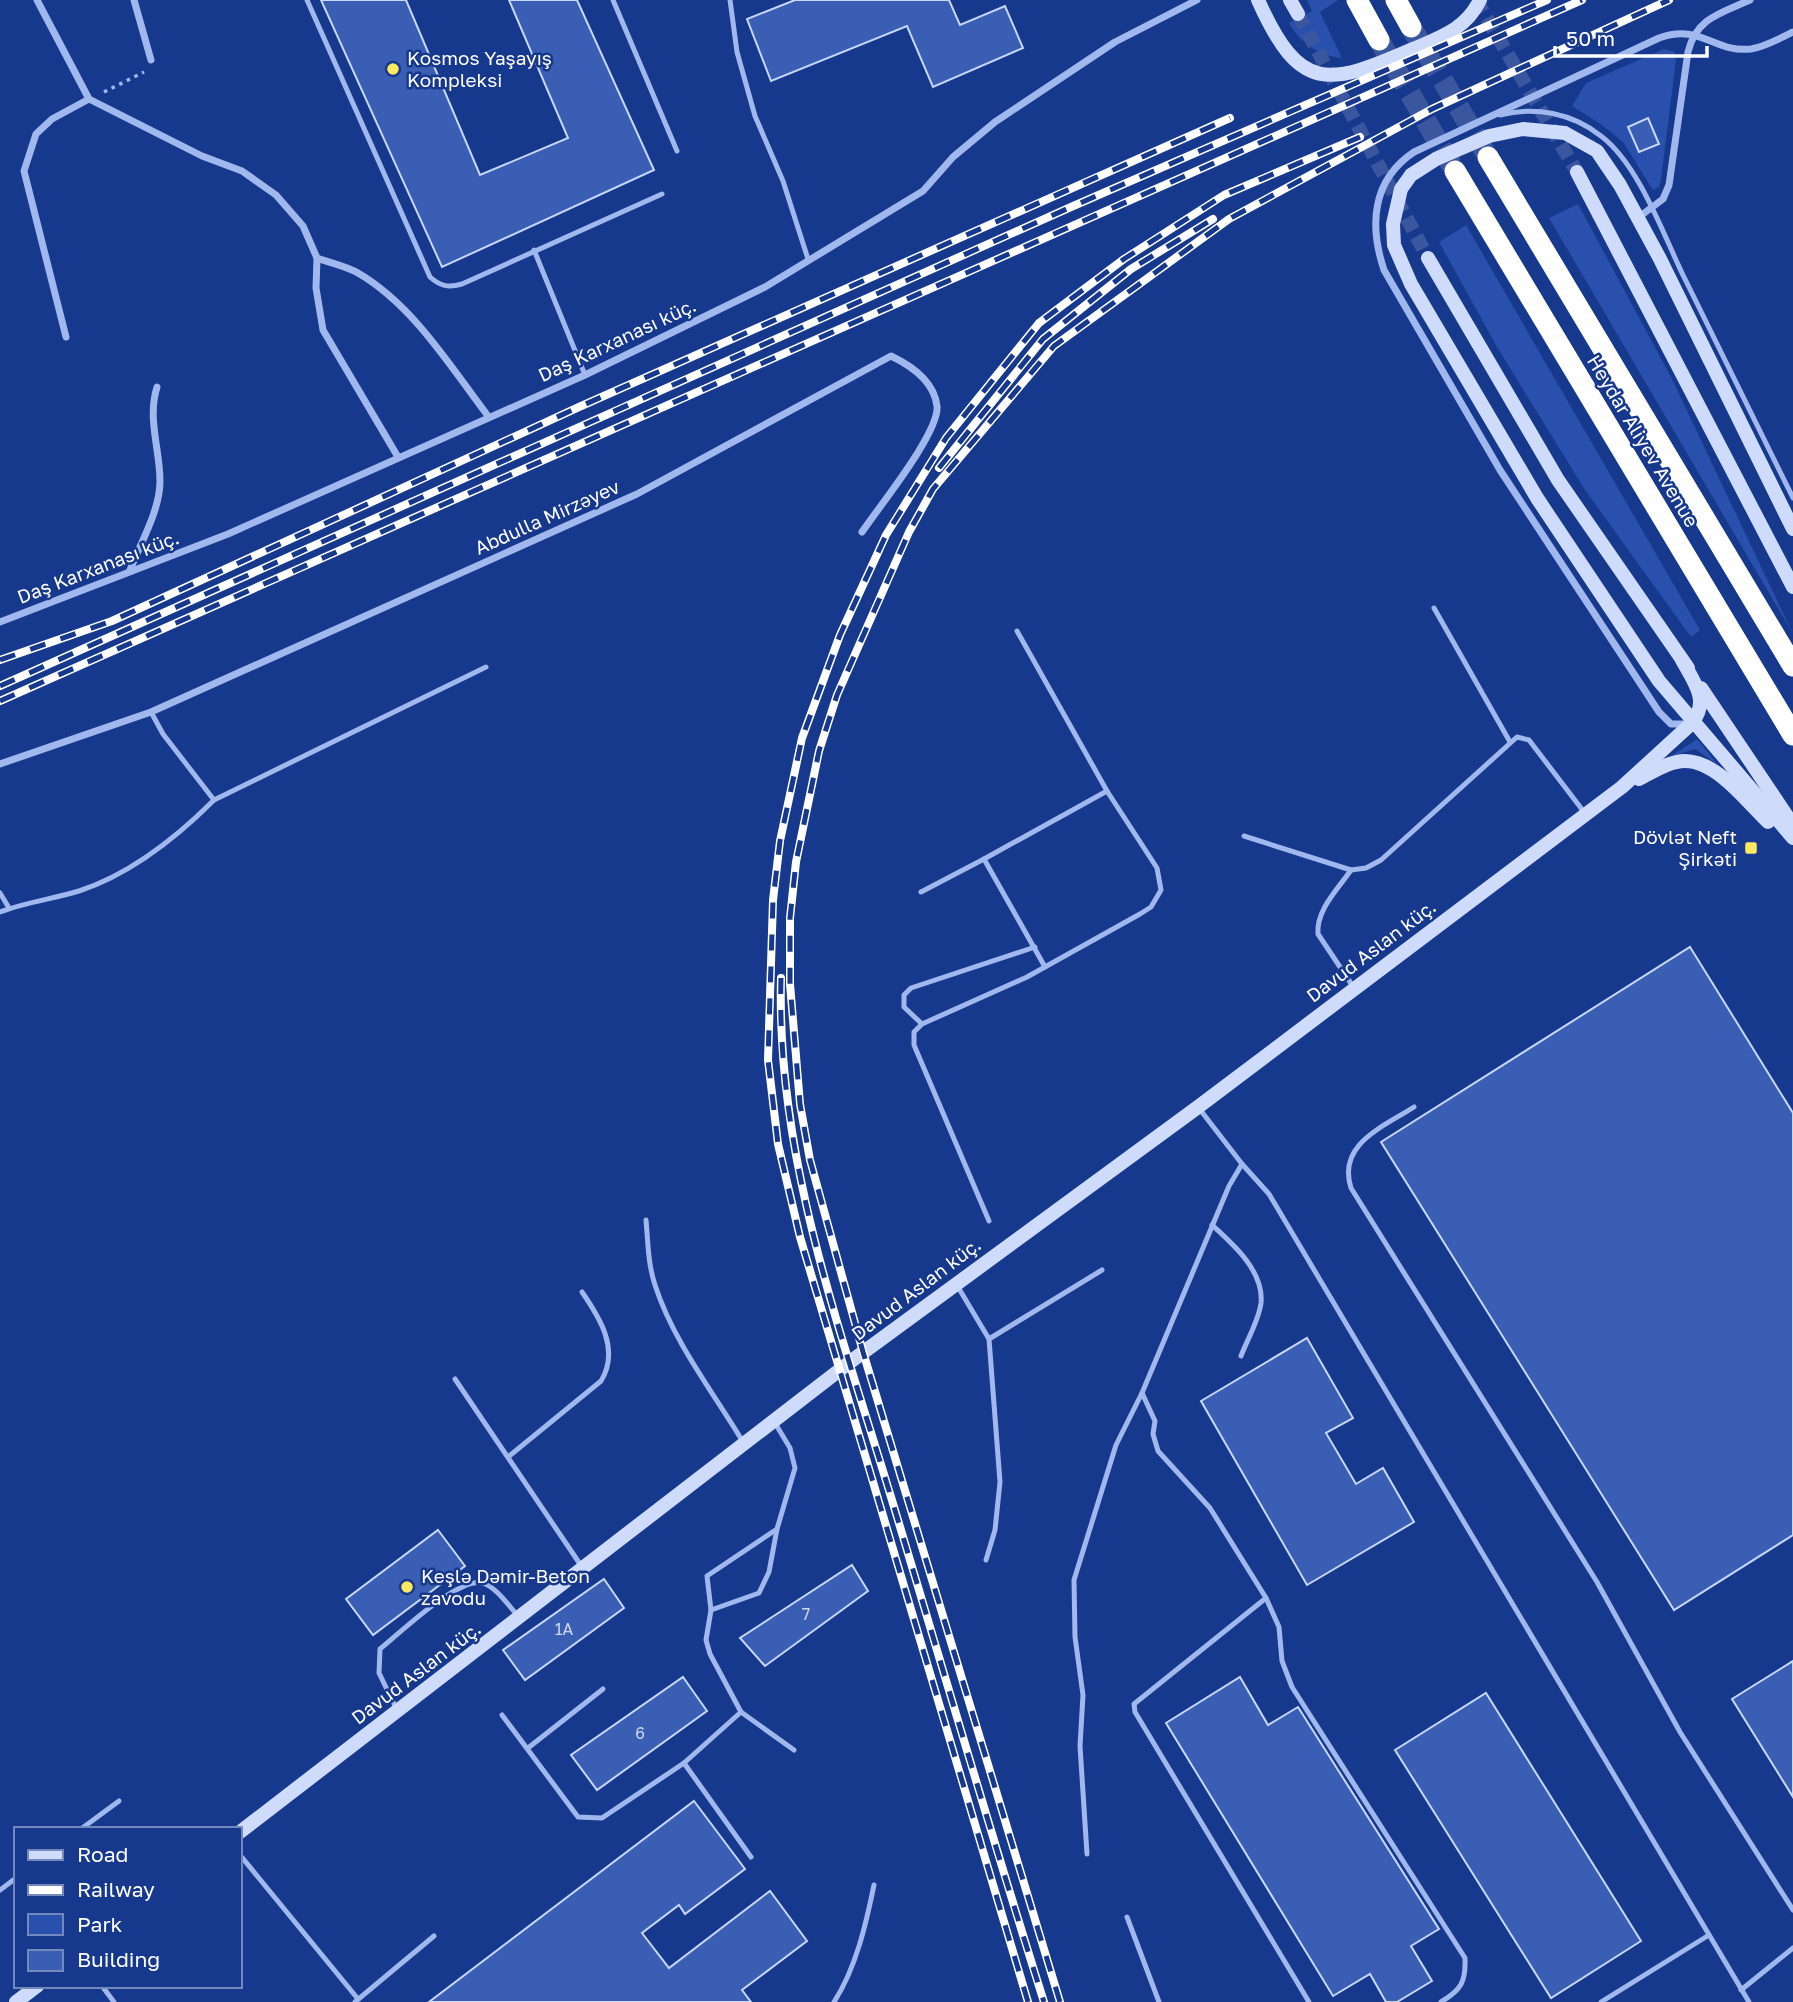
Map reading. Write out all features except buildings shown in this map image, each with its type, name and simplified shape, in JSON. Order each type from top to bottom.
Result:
[{"type":"highway","points":[[1357,0],[1379,40]]},
{"type":"highway","points":[[1396,0],[1411,27]]},
{"type":"highway","name":"Heydar Aliyev Avenue","points":[[1488,157],[1793,666]]},
{"type":"highway","name":"Heydar Aliyev Avenue","points":[[1455,171],[1793,735]]},
{"type":"main road","points":[[1258,0],[1271,29],[1288,55],[1309,70],[1344,76],[1454,32],[1470,18],[1480,0]]},
{"type":"main road","points":[[1290,0],[1298,14]]},
{"type":"main road","points":[[1793,529],[1645,214],[1590,145],[1565,133],[1523,129],[1489,136],[1422,166],[1401,188],[1393,224],[1399,261],[1514,460],[1621,626],[1692,723],[1793,838]]},
{"type":"main road","points":[[1577,172],[1793,587]]},
{"type":"main road","points":[[1429,258],[1558,480],[1793,825]]},
{"type":"main road","points":[[1622,788],[1692,723],[1702,703],[1682,660]]},
{"type":"main road","points":[[1622,788],[1663,767],[1685,761],[1695,762],[1718,775],[1793,845]]},
{"type":"main road","name":"Davud Aslan küç.","points":[[242,1830],[775,1423],[850,1362],[1198,1107],[1622,788]]},
{"type":"main road","points":[[16,2002],[34,1988]]},
{"type":"street","points":[[37,0],[89,99],[202,156],[243,172],[276,195],[303,226],[317,258],[316,288],[323,330],[398,457]]},
{"type":"street","points":[[134,0],[151,60]]},
{"type":"street","name":"Daş Karxanası küç.","points":[[0,622],[228,534],[585,375],[765,287],[808,258],[923,191],[972,138],[1006,114],[1115,42],[1197,0]]},
{"type":"street","points":[[1692,723],[1671,724],[1659,712],[1500,470],[1381,262],[1375,236],[1376,207],[1380,192],[1393,169],[1414,152],[1659,38],[1694,33],[1711,19],[1751,0]]},
{"type":"street","points":[[1694,33],[1723,46],[1752,49],[1793,32]]},
{"type":"street","points":[[1645,214],[1663,199],[1669,185],[1688,52],[1694,33]]},
{"type":"street","points":[[66,337],[24,171],[36,134],[51,119],[89,99]]},
{"type":"street","points":[[317,258],[357,273],[392,300],[419,326],[488,416]]},
{"type":"street","name":"Abdulla Mirzəyev","points":[[0,764],[151,712],[637,494],[891,356],[913,366],[929,385],[937,407],[931,433],[862,532]]},
{"type":"street","points":[[130,570],[157,500],[160,482],[153,419],[156,387]]},
{"type":"lane","points":[[307,0],[430,277],[449,288],[662,194]]},
{"type":"lane","points":[[613,0],[677,151]]},
{"type":"lane","points":[[730,0],[737,52],[755,116],[783,181],[808,258]]},
{"type":"lane","points":[[1492,117],[1523,110],[1548,112],[1586,126],[1614,148],[1645,214],[1793,498]]},
{"type":"lane","points":[[534,250],[585,375]]},
{"type":"lane","points":[[1434,608],[1510,742]]},
{"type":"lane","points":[[989,1222],[914,1045],[914,1032],[922,1024],[1045,967],[1140,914],[1160,896],[1161,883],[1157,868],[1107,791],[1017,631]]},
{"type":"lane","points":[[0,912],[79,891],[122,874],[189,826],[214,800],[486,667]]},
{"type":"lane","points":[[151,712],[163,734],[214,800]]},
{"type":"lane","points":[[1244,836],[1351,870],[1366,868],[1381,860],[1517,737],[1529,740],[1586,815]]},
{"type":"lane","points":[[921,892],[1107,791]]},
{"type":"lane","points":[[985,859],[1045,967]]},
{"type":"lane","points":[[1351,870],[1324,908],[1317,926],[1318,934],[1353,988]]},
{"type":"lane","points":[[0,893],[9,908]]},
{"type":"lane","points":[[922,1024],[904,1007],[904,995],[911,988],[1035,947]]},
{"type":"lane","points":[[1198,1107],[1269,1194],[1749,2002]]},
{"type":"lane","points":[[1414,1107],[1358,1143],[1348,1159],[1351,1188],[1597,1582],[1680,1732],[1793,1910]]},
{"type":"lane","points":[[1087,1854],[1080,1746],[1083,1695],[1075,1637],[1074,1580],[1107,1468],[1142,1393],[1212,1225],[1242,1164]]},
{"type":"lane","points":[[646,1220],[650,1268],[656,1288],[680,1337],[744,1445]]},
{"type":"lane","points":[[1212,1225],[1243,1253],[1259,1290],[1261,1303],[1241,1356]]},
{"type":"lane","points":[[989,1339],[1102,1270]]},
{"type":"lane","points":[[956,1284],[989,1339],[1000,1471],[997,1521],[986,1559]]},
{"type":"lane","points":[[508,1457],[601,1381],[607,1370],[609,1356],[603,1322],[582,1292]]},
{"type":"lane","points":[[455,1379],[584,1569]]},
{"type":"lane","points":[[1142,1393],[1154,1421],[1153,1434],[1158,1451],[1210,1508],[1266,1598],[1279,1627],[1282,1661],[1292,1688],[1465,1958],[1465,1976],[1458,1992],[1441,2002]]},
{"type":"lane","points":[[711,1610],[759,1593],[769,1572],[776,1529],[795,1468],[790,1448],[775,1423]]},
{"type":"lane","points":[[776,1529],[711,1571],[706,1583],[711,1610],[706,1640],[710,1654],[741,1712],[794,1750]]},
{"type":"lane","points":[[398,1711],[379,1673],[380,1649],[457,1588],[480,1582],[492,1587],[520,1618]]},
{"type":"lane","points":[[1266,1598],[1134,1704],[1135,1712],[1309,2002]]},
{"type":"lane","points":[[528,1748],[603,1689]]},
{"type":"lane","points":[[502,1715],[579,1817],[589,1820],[602,1818],[684,1763],[741,1712]]},
{"type":"lane","points":[[684,1763],[751,1857]]},
{"type":"lane","points":[[85,1827],[118,1801]]},
{"type":"lane","points":[[242,1857],[357,2001],[434,1936]]},
{"type":"lane","points":[[834,2002],[842,1990],[867,1923],[874,1885]]},
{"type":"lane","points":[[1127,1917],[1159,2002]]},
{"type":"lane","points":[[1601,2002],[1709,1935]]},
{"type":"lane","points":[[1741,1990],[1793,1948]]},
{"type":"path","points":[[89,99],[145,71],[151,60]]},
{"type":"green space","points":[[1307,0],[1338,0],[1320,12],[1342,58],[1311,47],[1289,23],[1312,11]]},
{"type":"green space","points":[[1664,49],[1675,52],[1676,60],[1661,179],[1659,187],[1653,190],[1623,142],[1572,106],[1586,83]]},
{"type":"green space","points":[[1578,204],[1671,377],[1793,634],[1549,218]]},
{"type":"green space","points":[[1466,225],[1700,630],[1691,637],[1585,490],[1497,347],[1439,242]]},
{"type":"green space","points":[[1697,739],[1718,765],[1695,749],[1670,757]]},
{"type":"tunnel","points":[[1476,0],[1577,172]]},
{"type":"tunnel","points":[[1298,14],[1428,258]]},
{"type":"tunnel","points":[[1411,27],[1488,157]]},
{"type":"tunnel","points":[[1379,40],[1455,171]]},
{"type":"railway","points":[[0,686],[1071,207],[1547,0]]},
{"type":"railway","points":[[0,701],[1582,0]]},
{"type":"railway","points":[[1060,2002],[863,1352],[810,1160],[800,1104],[790,984],[790,918],[796,862],[819,751],[837,695],[909,532],[933,489],[1054,346],[1229,219],[1432,109],[1669,0]]},
{"type":"railway","points":[[0,660],[112,621],[579,407],[1230,118]]},
{"type":"railway","points":[[1028,2002],[800,1237],[778,1144],[768,1060],[773,900],[780,841],[802,738],[840,635],[886,535],[946,438],[1039,323],[1124,259],[1224,195],[1360,137]]},
{"type":"railway","points":[[939,468],[1043,339],[1131,269],[1213,219]]},
{"type":"railway","points":[[781,978],[782,1045],[789,1111],[815,1242],[832,1306],[1044,2002]]},
{"type":"place","name":"Kosmos Yaşayış Kompleksi","points":[[393,69]]},
{"type":"place","name":"Dövlət Neft Şirkəti","points":[[1751,848]]},
{"type":"place","name":"Keşlə Dəmir-Beton zavodu","points":[[407,1587]]}]
